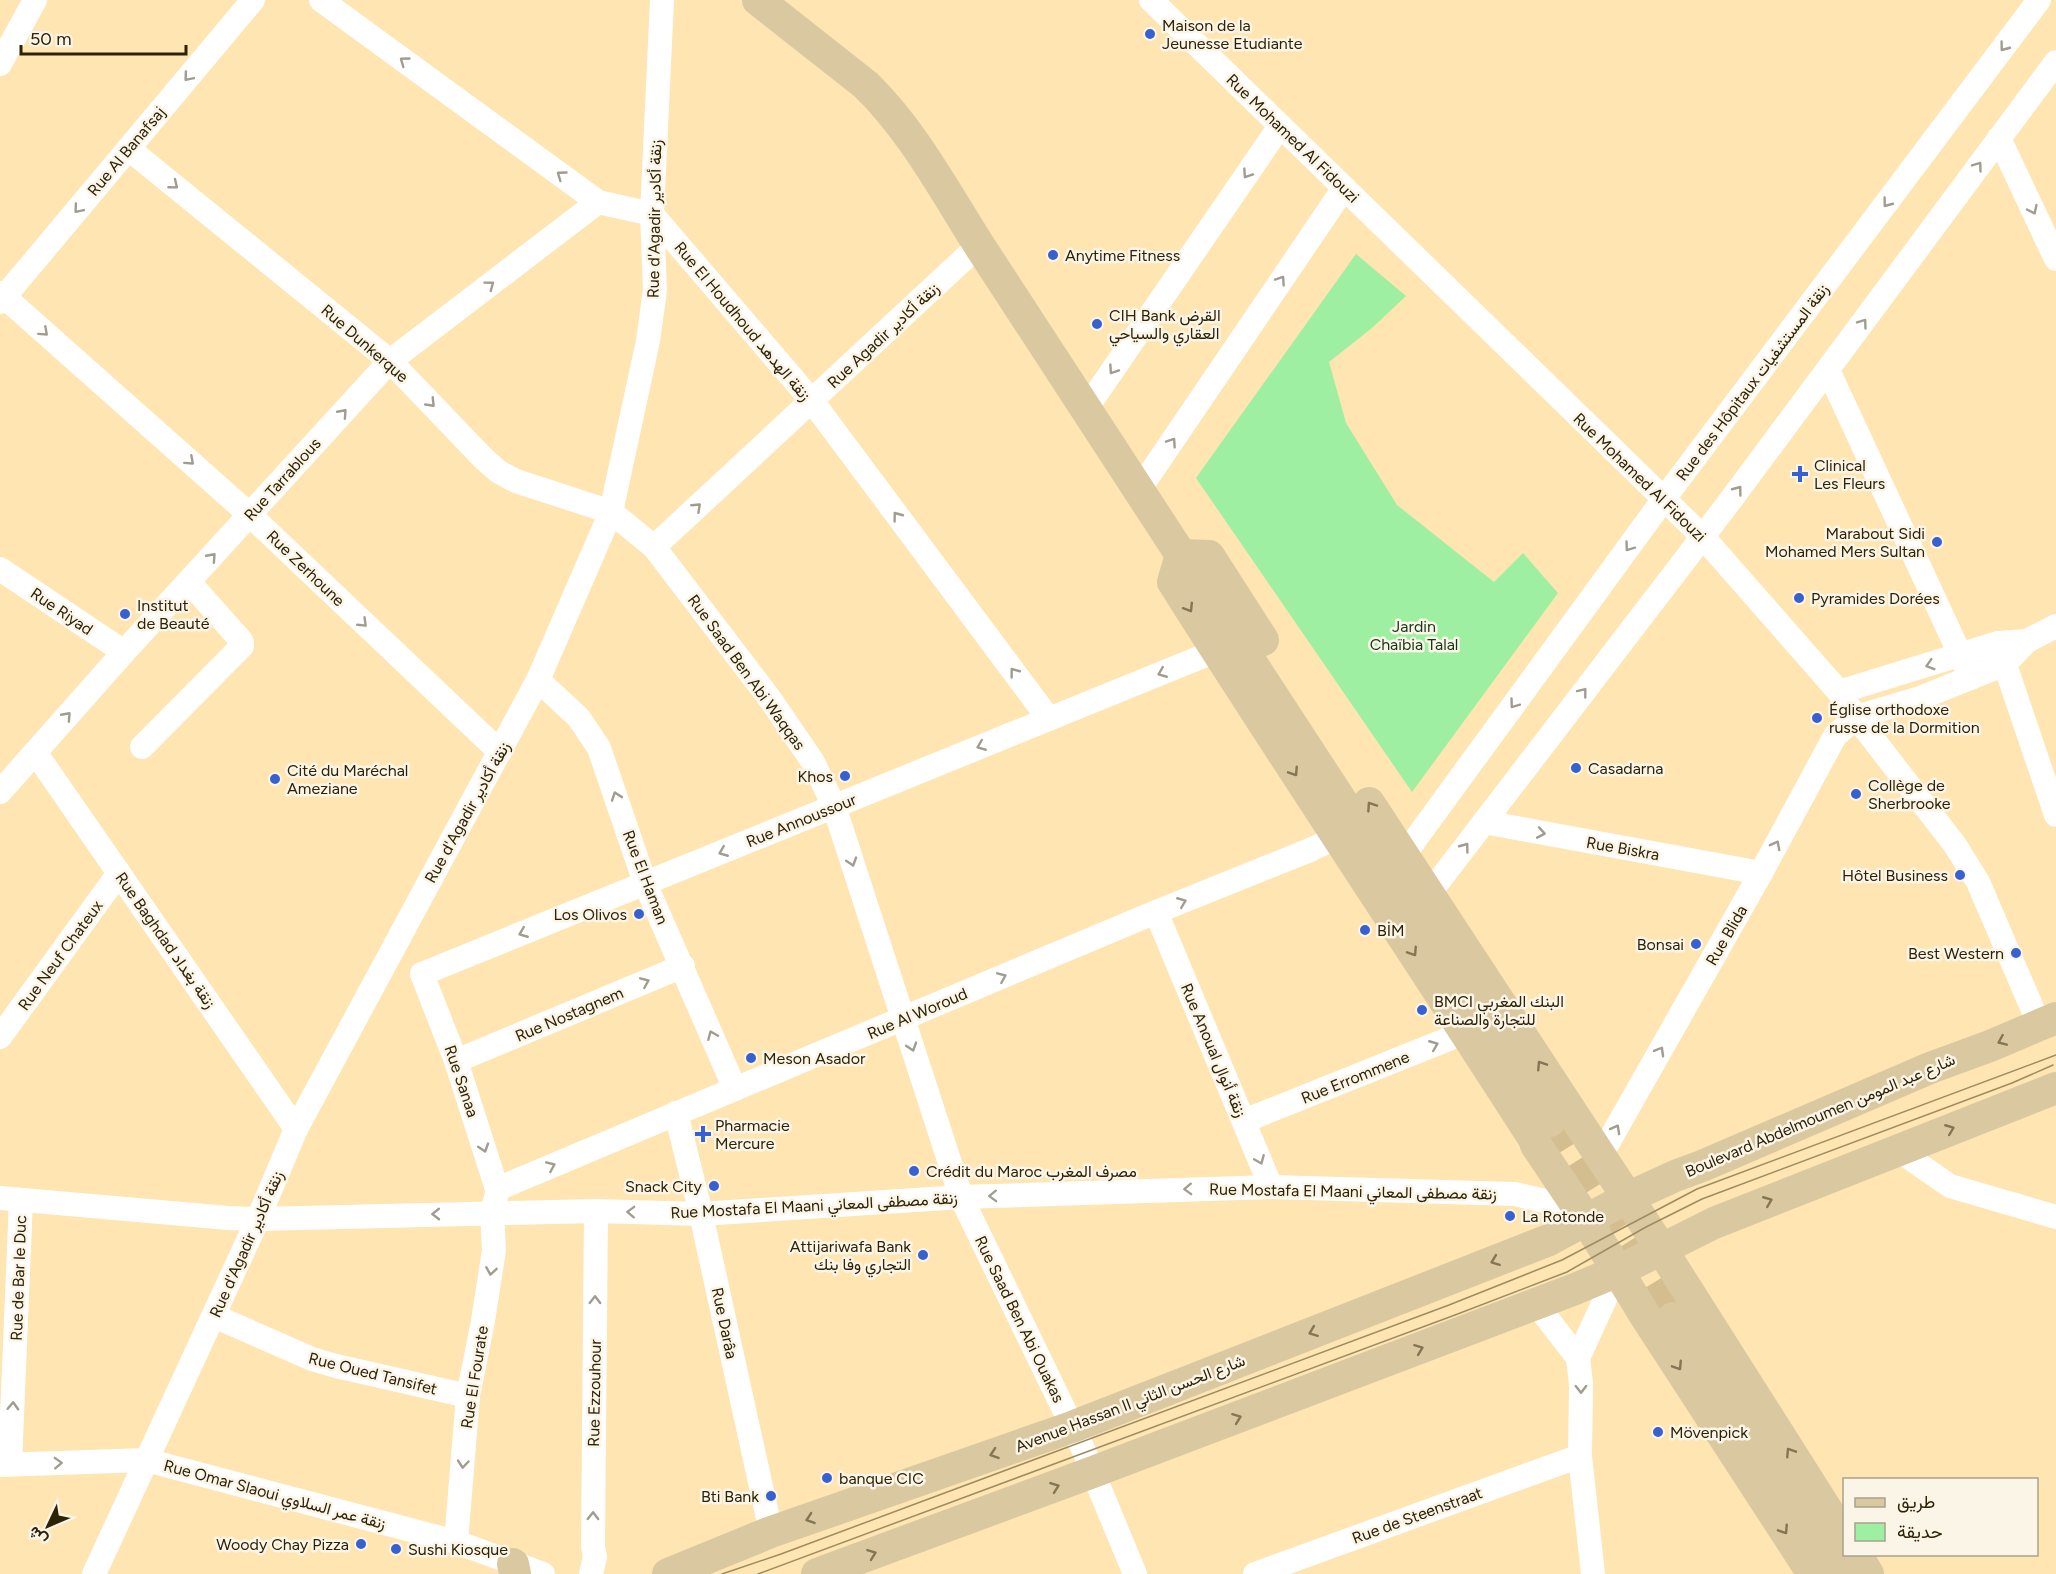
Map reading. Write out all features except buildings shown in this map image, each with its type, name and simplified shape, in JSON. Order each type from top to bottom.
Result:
[{"type":"main road","points":[[758,0],[882,100],[913,140],[1086,410],[1550,1121]]},
{"type":"main road","points":[[1181,555],[1173,582],[1466,1032],[1536,1145],[1812,1574]]},
{"type":"main road","points":[[1181,555],[1209,556],[1662,1250],[1843,1534]]},
{"type":"main road","name":"Boulevard Abdelmoumen شارع عبد المومن","points":[[1587,1221],[1627,1198],[1675,1176],[1930,1068],[2048,1021]]},
{"type":"main road","points":[[817,1574],[1536,1304],[1618,1271],[1714,1223],[2056,1089]]},
{"type":"main road","name":"Avenue Hassan II شارع الحسن الثاني","points":[[668,1574],[771,1532],[1072,1427],[1549,1240],[1587,1221]]},
{"type":"main road","points":[[1673,1318],[1839,1574]]},
{"type":"main road","points":[[1857,1556],[1868,1574]]},
{"type":"street","points":[[0,64],[35,0]]},
{"type":"street","name":"Rue Al Banafsaj","points":[[1,297],[253,0]]},
{"type":"street","points":[[321,0],[598,202],[652,214]]},
{"type":"street","name":"Rue d'Agadir زنقة أكادير","points":[[94,1574],[214,1316],[296,1129],[538,680],[611,512],[649,331],[655,290],[652,214],[662,0]]},
{"type":"street","name":"Rue Mohamed Al Fidouzi","points":[[1151,0],[1703,537],[1839,692],[1955,845],[1978,882],[2048,1021]]},
{"type":"street","name":"Rue des Hôpitaux زنقة المستشفيات","points":[[1404,855],[1663,500],[2039,0]]},
{"type":"street","points":[[1429,894],[1703,537],[2056,62]]},
{"type":"street","points":[[1086,410],[1280,126]]},
{"type":"street","points":[[1999,138],[2056,259]]},
{"type":"street","name":"Rue Dunkerque","points":[[129,148],[390,361],[499,472],[516,481],[611,512]]},
{"type":"street","points":[[1139,490],[1344,188]]},
{"type":"street","name":"Rue Tarrablous","points":[[0,792],[124,652],[390,361],[598,202]]},
{"type":"street","name":"Rue El Houdhoud زنقة الهدهد","points":[[652,214],[812,401],[1049,719]]},
{"type":"street","name":"Rue Agadir زنقة أكادير","points":[[654,547],[979,244]]},
{"type":"street","name":"Rue Zerhoune","points":[[1,297],[250,515],[500,752]]},
{"type":"street","points":[[1828,370],[1971,678]]},
{"type":"street","name":"Rue Saad Ben Abi Waqqas","points":[[611,512],[654,547],[770,699],[813,762],[834,806],[961,1197]]},
{"type":"street","name":"Rue Riyad","points":[[0,569],[124,652]]},
{"type":"street","points":[[142,747],[242,646],[238,637],[189,582]]},
{"type":"street","points":[[1856,717],[1920,698],[1971,678],[2001,653],[2056,626]]},
{"type":"street","name":"Rue Annoussour","points":[[422,974],[1216,651]]},
{"type":"street","points":[[1839,692],[1961,655],[2001,653]]},
{"type":"street","points":[[2001,653],[2056,815]]},
{"type":"street","name":"Rue El Haman","points":[[538,680],[579,718],[599,748],[645,883],[735,1089]]},
{"type":"street","name":"Rue Blida","points":[[1600,1157],[1761,873],[1826,750],[1835,736],[1856,717]]},
{"type":"street","name":"Rue Baghdad زنقة بغداد","points":[[35,752],[296,1129]]},
{"type":"street","name":"Rue Biskra","points":[[1484,822],[1761,873]]},
{"type":"street","name":"Rue Al Woroud","points":[[497,1189],[1337,837]]},
{"type":"street","name":"Rue Neuf Chateux","points":[[0,1037],[119,873]]},
{"type":"street","name":"Rue Anoual زنقة أنوال","points":[[1156,912],[1271,1187]]},
{"type":"street","points":[[389,955],[422,974]]},
{"type":"street","name":"Rue Nostagnem","points":[[456,1061],[683,966]]},
{"type":"street","name":"Rue Sanaa","points":[[422,974],[456,1061],[497,1189]]},
{"type":"street","name":"Rue Errommene","points":[[1244,1121],[1466,1032]]},
{"type":"street","name":"Rue Darâa","points":[[676,1113],[701,1214],[771,1532]]},
{"type":"street","points":[[1898,1150],[1950,1186],[2056,1217]]},
{"type":"street","name":"Rue Mostafa El Maani زنقة مصطفى المعاني","points":[[10,1199],[258,1219],[596,1211],[701,1214],[961,1197],[1271,1187],[1515,1194],[1545,1201],[1587,1221]]},
{"type":"street","name":"Rue El Fourate","points":[[456,1542],[468,1396],[494,1250],[492,1213],[497,1189]]},
{"type":"street","name":"Rue Saad Ben Abi Ouakas","points":[[961,1197],[1093,1472],[1135,1574]]},
{"type":"street","name":"Rue de Bar le Duc","points":[[5,1465],[10,1199]]},
{"type":"street","name":"Rue Ezzouhour","points":[[593,1565],[596,1211]]},
{"type":"street","points":[[1593,1574],[1580,1456],[1581,1384],[1578,1358],[1618,1271]]},
{"type":"street","points":[[1536,1304],[1578,1358]]},
{"type":"street","name":"Rue Oued Tansifet","points":[[214,1316],[328,1364],[468,1396]]},
{"type":"street","name":"Rue de Steenstraat","points":[[1255,1574],[1580,1456]]},
{"type":"street","name":"Rue Omar Slaoui زنقة عمر السلاوي","points":[[5,1465],[146,1460],[456,1542],[514,1569],[543,1574]]},
{"type":"street","points":[[593,1565],[614,1574]]},
{"type":"green space","name":"Jardin Chaïbia Talal","points":[[1356,254],[1406,296],[1372,328],[1329,362],[1346,423],[1397,505],[1494,582],[1523,553],[1558,593],[1412,792],[1196,478]]},
{"type":"tunnel","points":[[1550,1121],[1673,1318]]},
{"type":"tram line","points":[[722,1574],[1449,1305],[1562,1260],[1697,1189],[2056,1055]]},
{"type":"tram line","points":[[758,1574],[1567,1272],[1646,1227],[1702,1199],[2012,1083],[2053,1065]]},
{"type":"place","name":"Maison de la Jeunesse Etudiante","points":[[1150,34]]},
{"type":"place","name":"Anytime Fitness","points":[[1053,255]]},
{"type":"place","name":"CIH Bank القرض العقاري والسياحي","points":[[1097,324]]},
{"type":"place","name":"Clinical Les Fleurs","points":[[1800,474]]},
{"type":"place","name":"Marabout Sidi Mohamed Mers Sultan","points":[[1937,542]]},
{"type":"place","name":"Pyramides Dorées","points":[[1799,598]]},
{"type":"place","name":"Institut de Beauté","points":[[125,614]]},
{"type":"place","name":"Église orthodoxe russe de la Dormition","points":[[1817,718]]},
{"type":"place","name":"Casadarna","points":[[1576,768]]},
{"type":"place","name":"Khos","points":[[845,776]]},
{"type":"place","name":"Cité du Maréchal Ameziane","points":[[275,779]]},
{"type":"place","name":"Collège de Sherbrooke","points":[[1856,794]]},
{"type":"place","name":"Hôtel Business","points":[[1960,875]]},
{"type":"place","name":"Los Olivos","points":[[639,914]]},
{"type":"place","name":"BİM","points":[[1365,930]]},
{"type":"place","name":"Bonsai","points":[[1696,944]]},
{"type":"place","name":"Best Western","points":[[2016,953]]},
{"type":"place","name":"BMCI البنك المغربي للتجارة والصناعة","points":[[1422,1010]]},
{"type":"place","name":"Meson Asador","points":[[751,1058]]},
{"type":"place","name":"Pharmacie Mercure","points":[[703,1134]]},
{"type":"place","name":"Crédit du Maroc مصرف المغرب","points":[[914,1171]]},
{"type":"place","name":"Snack City","points":[[714,1186]]},
{"type":"place","name":"La Rotonde","points":[[1510,1216]]},
{"type":"place","name":"Attijariwafa Bank التجاري وفا بنك","points":[[923,1255]]},
{"type":"place","name":"Mövenpick","points":[[1658,1432]]},
{"type":"place","name":"banque CIC","points":[[827,1478]]},
{"type":"place","name":"Bti Bank","points":[[771,1496]]},
{"type":"place","name":"Woody Chay Pizza","points":[[361,1544]]},
{"type":"place","name":"Sushi Kiosque","points":[[396,1549]]}]
